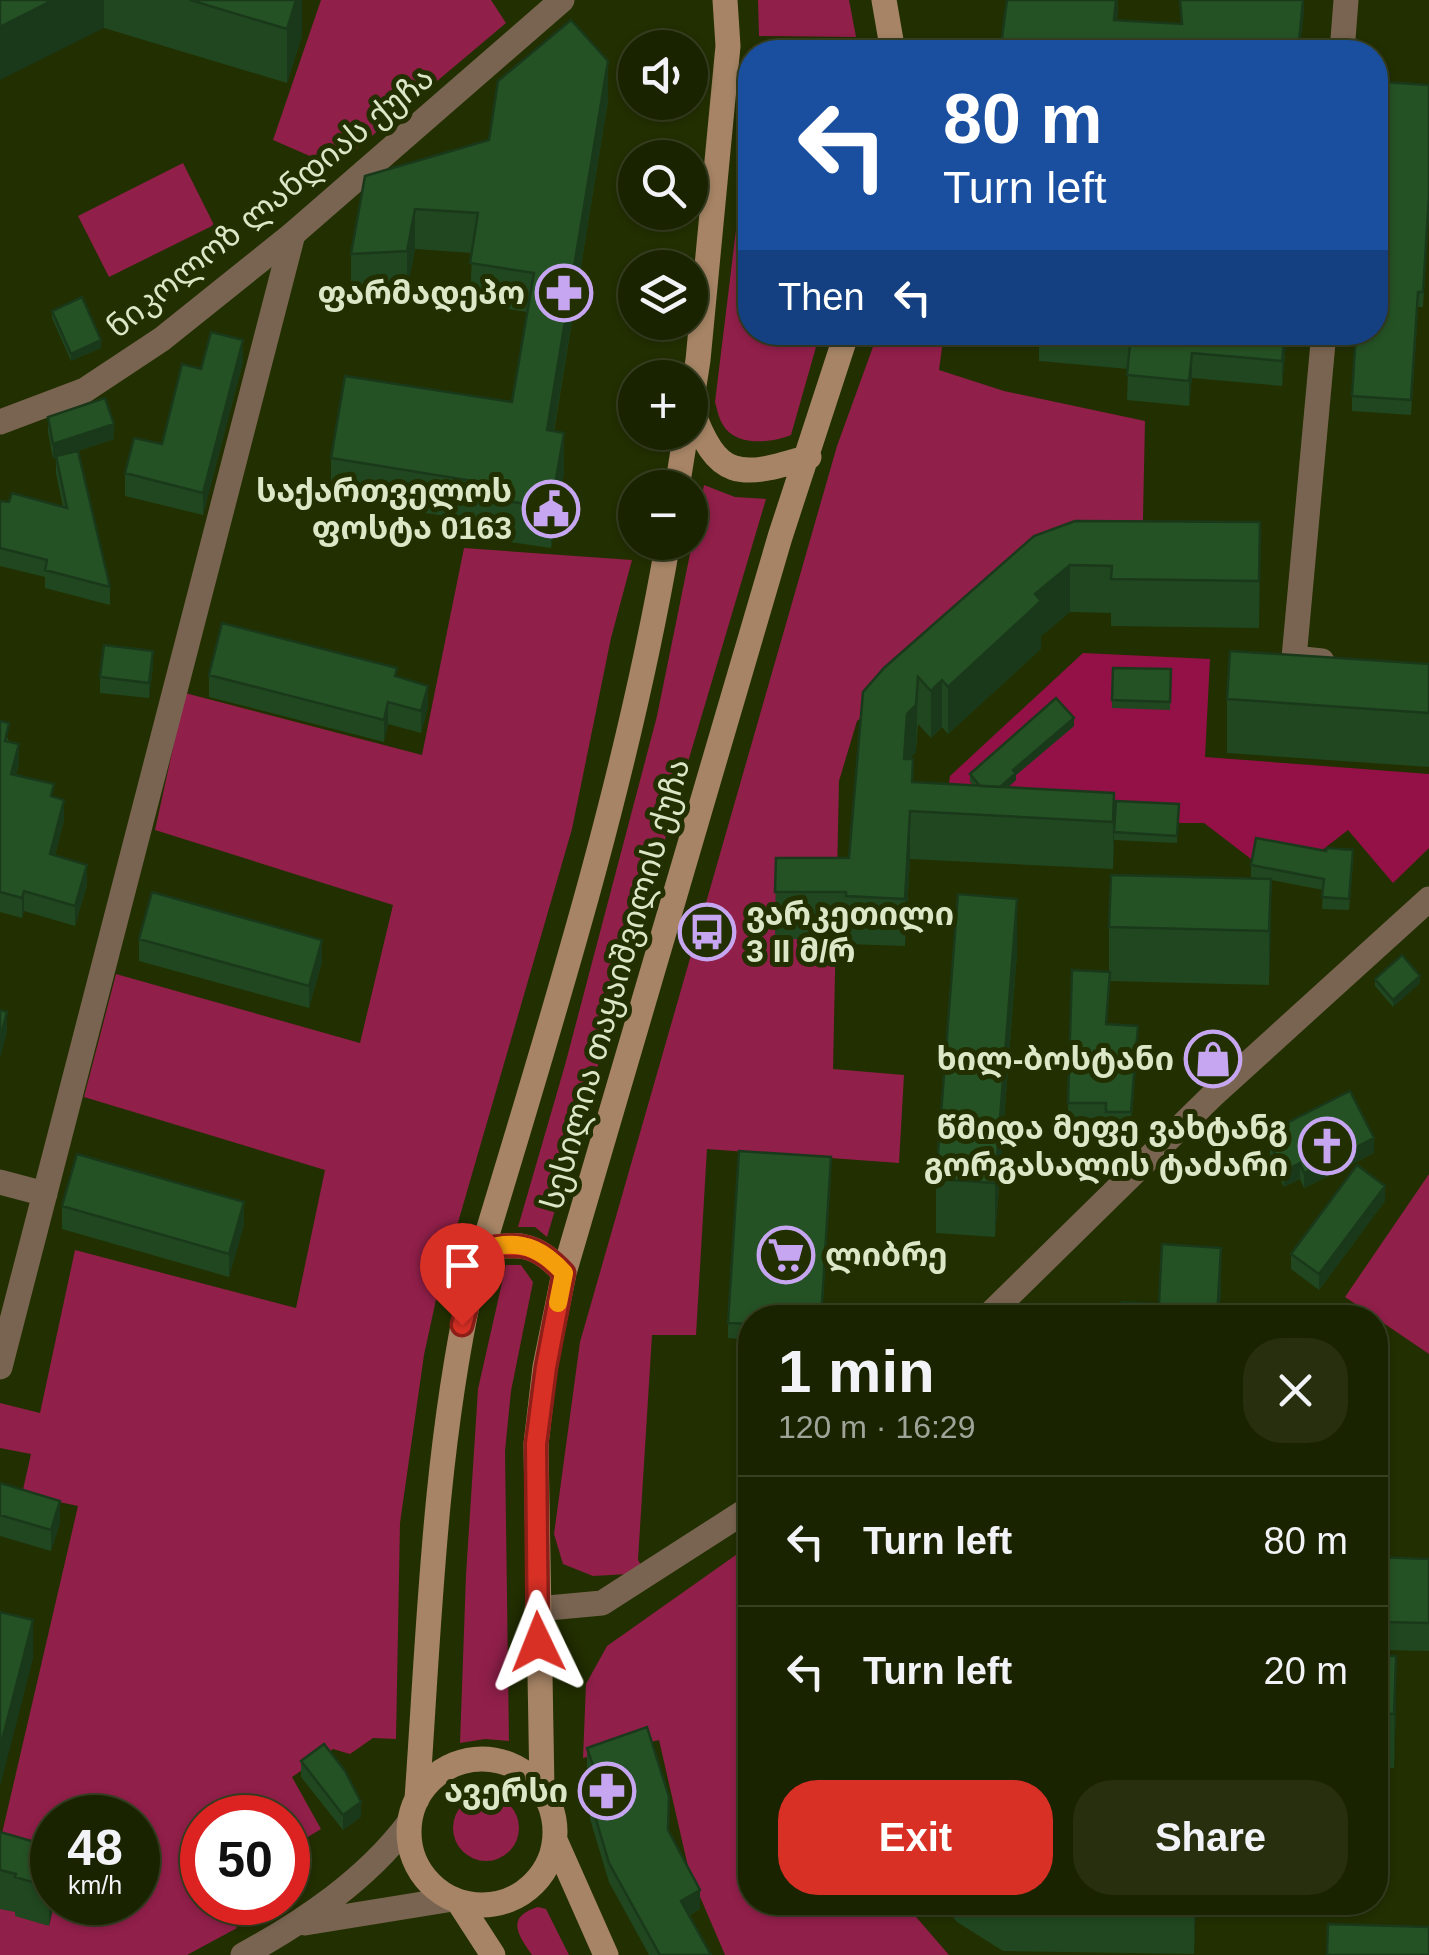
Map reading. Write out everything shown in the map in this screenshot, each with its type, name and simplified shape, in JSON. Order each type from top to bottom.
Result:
[{"type":"main road","points":[[695,360],[728,46],[725,0]]},
{"type":"main road","points":[[884,0],[890,40]]},
{"type":"main road","name":"სესილია თაყაიშვილის ქუჩა","points":[[542,1790],[536,1444],[564,1273],[774,556],[843,345]]},
{"type":"main road","points":[[708,448],[728,466],[761,470],[808,457]]},
{"type":"main road","name":"სესილია თაყაიშვილის ქუჩა","points":[[413,1811],[443,1438],[455,1359],[482,1249],[597,863],[629,740],[664,560]]},
{"type":"main road","points":[[482,1249],[511,1244],[529,1246],[548,1256],[564,1273]]},
{"type":"main road","points":[[488,1759],[508,1763],[527,1774],[542,1790],[555,1822],[555,1840],[547,1865],[532,1886],[510,1900],[484,1905],[456,1900],[433,1887],[418,1869],[410,1847],[413,1811],[438,1774],[466,1760],[488,1759]]},
{"type":"main road","points":[[555,1840],[606,1955]]},
{"type":"main road","points":[[456,1900],[493,1955]]},
{"type":"street","name":"ნიკოლოზ ლანდიას ქუჩა","points":[[0,422],[85,390],[162,339],[293,234],[562,0]]},
{"type":"street","points":[[1343,40],[1346,0]]},
{"type":"street","points":[[0,1367],[293,234]]},
{"type":"street","points":[[1323,345],[1294,658],[1352,664]]},
{"type":"street","points":[[999,1305],[1212,1096],[1429,898]]},
{"type":"street","points":[[0,1182],[44,1194]]},
{"type":"street","points":[[537,1609],[602,1603],[738,1516]]},
{"type":"street","points":[[310,1916],[375,1861],[413,1811]]},
{"type":"street","points":[[310,1922],[456,1900]]},
{"type":"street","points":[[244,1955],[298,1925]]},
{"type":"shaded area","points":[[321,0],[491,0],[506,23],[335,167],[273,140]]},
{"type":"shaded area","points":[[758,0],[849,0],[856,37],[759,36]]},
{"type":"shaded area","points":[[183,163],[214,225],[109,277],[78,216]]},
{"type":"shaded area","points":[[738,213],[738,345],[817,345],[791,435],[765,441],[736,437],[722,423],[715,402]]},
{"type":"shaded area","points":[[874,345],[942,345],[939,370],[1004,391],[1145,421],[1142,564],[1058,559],[857,721],[839,781],[833,1069],[904,1075],[899,1163],[707,1149],[696,1335],[652,1335],[638,1560],[646,1573],[593,1576],[563,1564],[554,1534],[580,1342],[837,446]]},
{"type":"shaded area","points":[[708,487],[735,497],[766,499],[547,1237],[535,1227],[518,1227],[657,716],[689,560],[708,560]]},
{"type":"shaded area","points":[[464,548],[632,560],[611,638],[572,829],[437,1295],[424,1355],[400,1523],[396,1739],[373,1738],[350,1754],[333,1749],[292,1777],[302,1795],[180,1795],[180,1925],[237,1928],[187,1955],[0,1955],[0,1842],[78,1506],[22,1494],[31,1454],[0,1448],[0,1403],[40,1413],[75,1250],[296,1308],[325,1170],[84,1097],[116,974],[360,1043],[393,905],[155,830],[185,693],[422,755]]},
{"type":"shaded area","points":[[1083,653],[1210,659],[1205,757],[1429,774],[1429,848],[1393,883],[1348,830],[1281,882],[1204,823],[944,823],[950,776]]},
{"type":"shaded area","points":[[1429,1174],[1429,1354],[1388,1326],[1388,1305],[1357,1305],[1345,1297]]},
{"type":"shaded area","points":[[506,1265],[521,1265],[533,1282],[511,1391],[505,1451],[509,1741],[460,1743],[478,1389]]},
{"type":"shaded area","points":[[738,1553],[738,1915],[914,1915],[949,1955],[725,1955],[689,1871],[659,1740],[583,1758],[586,1684],[607,1646]]},
{"type":"shaded area","points":[[486,1795],[509,1805],[519,1828],[509,1851],[486,1861],[463,1851],[453,1828],[463,1805]]},
{"type":"shaded area","points":[[310,1809],[321,1829],[310,1836]]},
{"type":"shaded area","points":[[538,1907],[546,1909],[569,1955],[532,1955],[527,1948],[519,1934],[518,1921]]},
{"type":"building","points":[[0,0],[53,0],[0,27]]},
{"type":"building","points":[[190,0],[296,0],[287,29]]},
{"type":"building","points":[[1007,0],[1116,0],[1114,20],[1182,24],[1180,0],[1303,0],[1299,40],[1002,40]]},
{"type":"building","points":[[571,20],[608,61],[547,430],[564,433],[551,508],[476,496],[479,482],[331,458],[345,376],[512,402],[534,273],[470,263],[478,213],[415,209],[407,251],[351,254],[365,176],[489,140],[498,81]]},
{"type":"building","points":[[1388,82],[1429,85],[1429,196],[1411,400],[1352,396],[1355,345],[1388,345]]},
{"type":"building","points":[[82,297],[101,340],[71,354],[52,311]]},
{"type":"building","points":[[211,332],[243,340],[203,493],[125,473],[134,438],[162,444],[182,364],[201,369]]},
{"type":"building","points":[[1130,345],[1284,345],[1282,361],[1192,353],[1189,381],[1127,375]]},
{"type":"building","points":[[105,398],[114,424],[53,444],[48,417]]},
{"type":"building","points":[[78,451],[110,587],[45,570],[47,560],[0,548],[0,501],[9,502],[12,493],[67,508],[56,456]]},
{"type":"building","points":[[1075,521],[1260,522],[1259,581],[1111,579],[1112,566],[1070,565],[1035,594],[1041,601],[948,687],[942,680],[931,691],[918,677],[916,705],[907,714],[904,759],[913,759],[912,782],[1114,793],[1113,822],[910,811],[905,899],[846,896],[846,892],[775,892],[776,858],[849,858],[863,692],[884,668],[1034,536]]},
{"type":"building","points":[[222,623],[397,668],[395,676],[428,686],[421,711],[388,702],[384,720],[209,675]]},
{"type":"building","points":[[104,645],[153,651],[149,683],[100,677]]},
{"type":"building","points":[[1230,651],[1429,664],[1429,713],[1227,699]]},
{"type":"building","points":[[1113,668],[1171,669],[1170,702],[1112,700]]},
{"type":"building","points":[[1056,698],[1074,718],[1013,770],[1016,773],[1000,787],[980,786],[970,774]]},
{"type":"building","points":[[0,721],[9,723],[5,741],[19,744],[11,774],[54,784],[51,796],[64,800],[50,854],[87,865],[75,906],[24,891],[22,898],[0,892]]},
{"type":"building","points":[[1116,801],[1179,804],[1177,836],[1114,832]]},
{"type":"building","points":[[1256,838],[1326,851],[1353,850],[1349,899],[1322,897],[1324,879],[1251,865]]},
{"type":"building","points":[[1111,875],[1271,879],[1269,931],[1109,927]]},
{"type":"building","points":[[152,892],[322,940],[309,986],[139,939]]},
{"type":"building","points":[[958,894],[1017,899],[995,1183],[936,1179]]},
{"type":"building","points":[[1402,955],[1420,976],[1393,1000],[1375,979]]},
{"type":"building","points":[[1072,970],[1110,972],[1106,1024],[1138,1026],[1131,1112],[1106,1112],[1106,1103],[1068,1103]]},
{"type":"building","points":[[0,1010],[7,1012],[0,1039]]},
{"type":"building","name":"წმიდა მეფე ვახტანგ გორგასალის ტაძარი","points":[[1350,1091],[1374,1138],[1304,1173],[1300,1163],[1284,1171],[1270,1144],[1286,1136],[1281,1126]]},
{"type":"building","points":[[739,1151],[831,1157],[822,1305],[738,1305],[738,1323],[728,1323]]},
{"type":"building","points":[[77,1154],[244,1202],[229,1254],[62,1206]]},
{"type":"building","points":[[1357,1165],[1385,1186],[1319,1274],[1291,1254]]},
{"type":"building","points":[[1162,1244],[1221,1248],[1218,1305],[1122,1305],[1159,1304]]},
{"type":"building","points":[[0,1483],[60,1501],[51,1530],[0,1515]]},
{"type":"building","points":[[1388,1557],[1429,1559],[1429,1623],[1388,1622]]},
{"type":"building","points":[[0,1612],[33,1620],[0,1748]]},
{"type":"building","points":[[1388,1656],[1396,1656],[1394,1714],[1388,1714]]},
{"type":"building","points":[[647,1727],[669,1797],[668,1830],[700,1890],[681,1901],[711,1955],[660,1955],[609,1863],[590,1799],[603,1795],[587,1748]]},
{"type":"building","points":[[324,1744],[345,1771],[361,1802],[343,1815],[301,1761]]},
{"type":"building","points":[[0,1832],[30,1841],[30,1881],[0,1870]]},
{"type":"building","points":[[1328,1924],[1429,1927],[1429,1955],[1327,1955]]},
{"type":"slow traffic","points":[[497,1246],[529,1246],[548,1256],[564,1273],[558,1303]]},
{"type":"place","name":"ფარმადეპო","points":[[564,293]]},
{"type":"place","name":"საქართველოს ფოსტა 0163","points":[[551,509]]},
{"type":"place","name":"ვარკეთილი 3 II მ/რ","points":[[707,932]]},
{"type":"place","name":"ხილ-ბოსტანი","points":[[1213,1059]]},
{"type":"place","name":"წმიდა მეფე ვახტანგ გორგასალის ტაძარი","points":[[1327,1146]]},
{"type":"place","name":"ლიბრე","points":[[786,1255]]},
{"type":"place","name":"ავერსი","points":[[607,1791]]},
{"type":"route","points":[[462,1325],[482,1249],[511,1244],[529,1246],[548,1256],[564,1273],[536,1444],[538,1642]]}]
